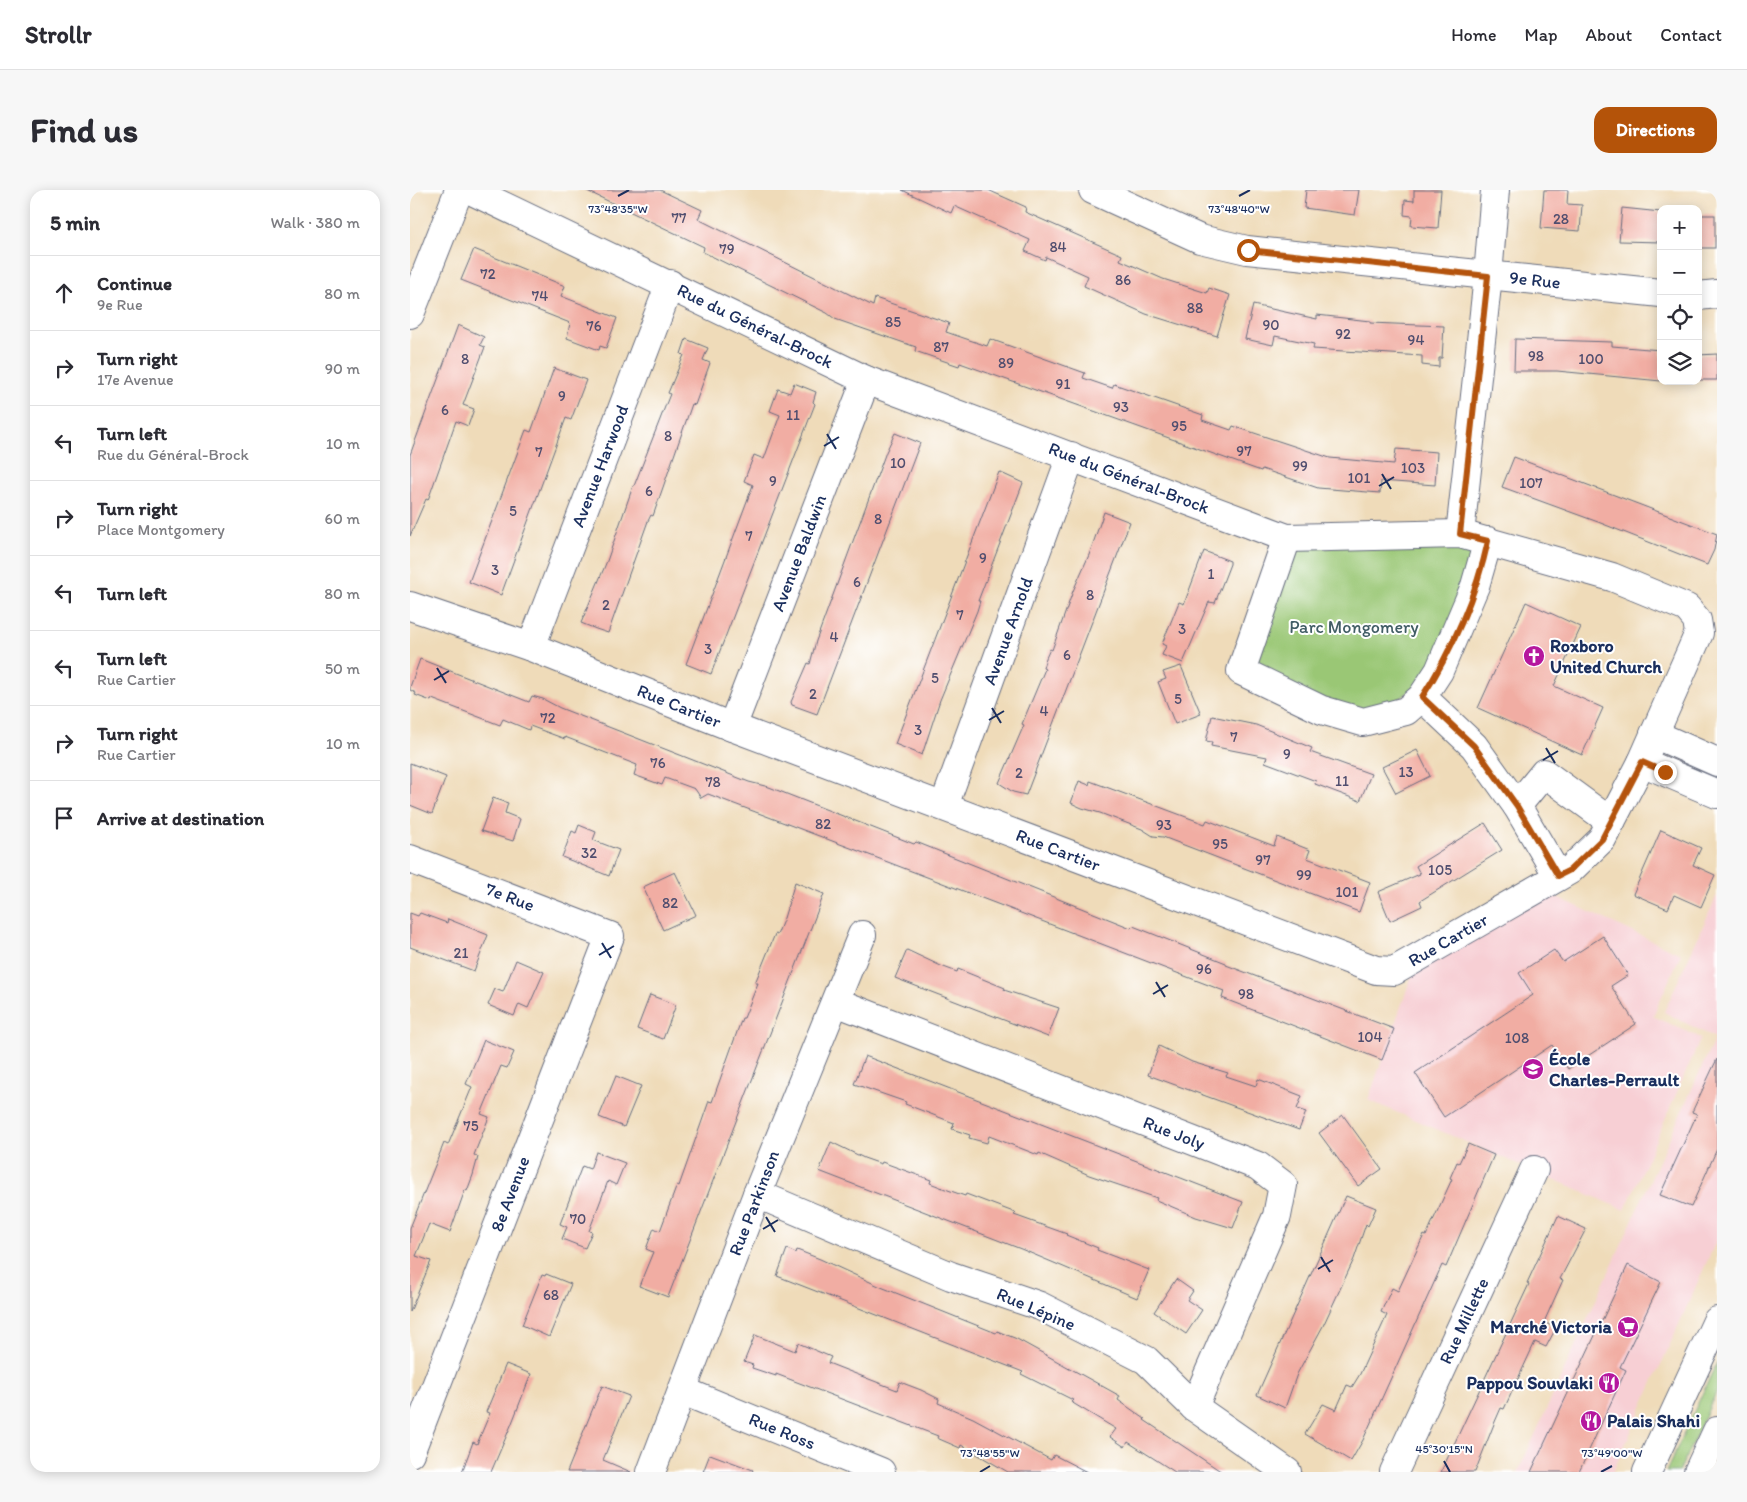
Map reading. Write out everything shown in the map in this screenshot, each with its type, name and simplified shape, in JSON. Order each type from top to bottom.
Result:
[{"type":"street","points":[[410,314],[459,190]]},
{"type":"street","name":"Rue du Général-Brock","points":[[470,190],[670,284],[866,380],[1287,538],[1460,534],[1612,577],[1687,608],[1697,620],[1699,633],[1654,734]]},
{"type":"street","name":"9e Rue","points":[[1093,190],[1200,240],[1248,250],[1657,293]]},
{"type":"street","points":[[1460,534],[1488,276],[1495,190]]},
{"type":"street","name":"Avenue Harwood","points":[[531,647],[670,284]]},
{"type":"street","points":[[1702,296],[1717,294]]},
{"type":"street","name":"Avenue Baldwin","points":[[732,727],[866,380]]},
{"type":"street","name":"Avenue Arnold","points":[[944,806],[1071,456]]},
{"type":"street","points":[[1287,538],[1240,671],[1322,710],[1363,722],[1406,710],[1422,697],[1439,672],[1475,586],[1488,541]]},
{"type":"street","name":"Rue Cartier","points":[[410,606],[531,647],[732,727],[1376,970],[1394,971],[1570,870],[1602,839],[1642,762],[1654,734]]},
{"type":"street","points":[[1422,697],[1474,746],[1517,806],[1558,876]]},
{"type":"street","points":[[1654,734],[1717,762]]},
{"type":"street","points":[[1642,762],[1717,794]]},
{"type":"street","points":[[1517,806],[1544,773],[1611,822]]},
{"type":"street","name":"7e Rue","points":[[410,859],[610,936]]},
{"type":"street","name":"8e Avenue","points":[[410,1453],[610,936]]},
{"type":"street","name":"Rue Parkinson","points":[[651,1472],[757,1194],[862,936]]},
{"type":"street","name":"Rue Joly","points":[[836,1002],[1258,1166],[1283,1185],[1277,1216],[1194,1407]]},
{"type":"street","name":"Rue Millette","points":[[1394,1472],[1534,1170]]},
{"type":"street","name":"Rue Lépine","points":[[757,1194],[951,1276],[1040,1306],[1146,1360],[1194,1407],[1287,1472]]},
{"type":"street","points":[[1647,1472],[1717,1322]]},
{"type":"street","name":"Rue Ross","points":[[683,1391],[877,1471]]},
{"type":"street","points":[[1698,1472],[1717,1431]]},
{"type":"shaded area","name":"École Charles-Perrault","points":[[1533,886],[1681,954],[1653,1016],[1701,1038],[1625,1210],[1368,1100],[1418,958]]},
{"type":"shaded area","points":[[1717,895],[1717,1239],[1613,1472],[1518,1472],[1715,1038],[1664,1012]]},
{"type":"green space","name":"Parc Mongomery","points":[[1287,538],[1488,541],[1437,670],[1371,721],[1246,675]]},
{"type":"green space","points":[[1717,1362],[1717,1391],[1679,1472],[1666,1472]]},
{"type":"building","points":[[585,190],[660,190],[702,210],[698,219],[873,306],[875,298],[949,323],[946,332],[987,346],[990,339],[1085,373],[1083,378],[1112,388],[1114,384],[1203,415],[1202,420],[1231,430],[1233,426],[1330,458],[1394,464],[1396,449],[1437,452],[1435,485],[1381,481],[1380,493],[1318,488],[1262,469],[1261,471],[960,363],[959,366],[915,351],[916,347],[835,319],[827,313],[703,252],[704,247]]},
{"type":"building","points":[[902,190],[988,190],[1026,207],[1025,212],[1122,255],[1120,260],[1163,279],[1207,293],[1209,288],[1230,295],[1217,336],[1146,314],[1084,286],[1088,276],[1046,257],[1045,260],[1025,251],[1030,240],[954,206],[951,213]]},
{"type":"building","points":[[1306,190],[1359,190],[1355,215],[1304,208]]},
{"type":"building","points":[[1414,190],[1441,190],[1438,228],[1411,226],[1412,216],[1404,215],[1405,200],[1414,201]]},
{"type":"building","points":[[1544,190],[1568,190],[1567,204],[1582,205],[1580,231],[1541,228]]},
{"type":"building","points":[[1622,208],[1657,212],[1657,242],[1619,241]]},
{"type":"building","points":[[1702,215],[1715,215],[1715,248],[1702,248]]},
{"type":"building","points":[[474,249],[565,286],[561,296],[617,318],[606,348],[600,346],[599,350],[567,338],[570,323],[461,280]]},
{"type":"building","points":[[1253,305],[1317,319],[1317,315],[1370,321],[1370,323],[1444,326],[1442,358],[1439,358],[1439,367],[1422,365],[1422,356],[1313,349],[1314,344],[1275,336],[1273,345],[1245,339]]},
{"type":"building","points":[[458,325],[484,337],[480,345],[485,347],[463,405],[474,409],[468,426],[456,421],[428,500],[426,499],[410,536],[410,455]]},
{"type":"building","points":[[686,339],[708,348],[703,360],[710,363],[695,405],[692,404],[653,516],[651,515],[648,521],[608,633],[581,623],[607,561],[633,486],[670,394],[668,393],[684,355],[681,354]]},
{"type":"building","points":[[1515,339],[1612,342],[1612,346],[1657,350],[1657,381],[1557,371],[1514,371]]},
{"type":"building","points":[[1717,354],[1717,380],[1702,380],[1702,355]]},
{"type":"building","points":[[554,368],[586,380],[571,420],[566,418],[501,595],[469,582],[526,430],[531,432]]},
{"type":"building","points":[[794,383],[816,392],[813,402],[815,404],[711,674],[686,664],[753,485],[744,481],[754,455],[764,459],[780,415],[770,411],[778,389],[790,393]]},
{"type":"building","points":[[895,433],[920,443],[817,714],[792,705],[791,702],[808,663],[810,664],[816,641],[886,452]]},
{"type":"building","points":[[1514,457],[1717,534],[1714,550],[1707,565],[1502,487]]},
{"type":"building","points":[[999,472],[1023,483],[978,601],[980,601],[977,611],[940,700],[922,755],[895,744]]},
{"type":"building","points":[[1104,512],[1130,522],[1026,795],[1013,792],[999,783],[1024,725],[1022,724],[1045,669],[1043,668],[1046,658],[1050,649],[1052,650]]},
{"type":"building","points":[[1204,551],[1230,561],[1230,564],[1215,603],[1209,602],[1183,663],[1162,655],[1166,646],[1162,644],[1179,602],[1184,604]]},
{"type":"building","name":"Roxboro United Church","points":[[1526,602],[1581,627],[1554,686],[1603,708],[1582,755],[1478,708]]},
{"type":"building","points":[[420,659],[529,702],[532,696],[543,699],[560,708],[749,782],[769,787],[914,844],[916,842],[1131,928],[1133,926],[1226,963],[1226,965],[1394,1029],[1382,1060],[1222,998],[1224,991],[893,864],[708,794],[701,798],[695,789],[665,778],[662,785],[634,775],[637,765],[565,737],[565,739],[530,726],[529,730],[503,719],[500,725],[432,699],[431,701],[415,695],[416,693],[410,690],[410,687]]},
{"type":"building","points":[[1181,666],[1201,714],[1175,724],[1158,682],[1166,679],[1163,672]]},
{"type":"building","points":[[1212,716],[1256,725],[1312,748],[1310,752],[1371,774],[1360,801],[1315,784],[1316,781],[1265,762],[1267,757],[1211,746],[1212,742],[1206,741]]},
{"type":"building","points":[[1417,750],[1430,776],[1396,793],[1382,767]]},
{"type":"building","points":[[410,763],[446,777],[432,814],[410,805]]},
{"type":"building","points":[[1079,781],[1089,785],[1090,781],[1205,824],[1207,820],[1274,846],[1277,837],[1310,850],[1307,858],[1370,882],[1359,912],[1163,837],[1153,836],[1142,829],[1071,803]]},
{"type":"building","points":[[493,798],[508,803],[505,813],[520,819],[513,841],[481,831]]},
{"type":"building","points":[[1485,823],[1502,850],[1420,901],[1422,906],[1390,921],[1378,892],[1420,874],[1416,866]]},
{"type":"building","points":[[579,825],[596,832],[593,840],[619,850],[609,876],[562,857],[572,831],[576,833]]},
{"type":"building","points":[[1661,830],[1701,848],[1693,865],[1715,875],[1701,907],[1674,895],[1668,909],[1633,894]]},
{"type":"building","points":[[675,872],[696,915],[663,930],[643,887]]},
{"type":"building","points":[[795,882],[824,894],[668,1297],[639,1286],[653,1252],[646,1249],[654,1228],[660,1231],[677,1185],[679,1186],[709,1101],[712,1102],[742,1018],[744,1018],[758,983],[755,983],[775,934],[777,935],[784,918]]},
{"type":"building","points":[[410,913],[418,916],[420,913],[447,923],[448,919],[488,935],[474,971],[410,947]]},
{"type":"building","points":[[1603,936],[1628,975],[1611,986],[1636,1024],[1568,1069],[1552,1045],[1444,1117],[1415,1073],[1533,995],[1519,973],[1554,950],[1563,962]]},
{"type":"building","points":[[907,950],[941,966],[957,972],[958,969],[1005,988],[1004,990],[1059,1008],[1048,1037],[895,978]]},
{"type":"building","points":[[516,960],[544,972],[528,1008],[519,1004],[514,1016],[488,1005],[495,989],[503,992]]},
{"type":"building","points":[[650,995],[676,1005],[663,1039],[637,1029]]},
{"type":"building","points":[[484,1040],[514,1052],[507,1068],[501,1066],[481,1114],[489,1117],[474,1155],[478,1157],[473,1175],[467,1191],[465,1190],[450,1232],[429,1224],[416,1256],[431,1261],[410,1312],[410,1228],[444,1143],[448,1145],[472,1087],[466,1084]]},
{"type":"building","points":[[1159,1046],[1192,1062],[1228,1073],[1226,1076],[1256,1086],[1258,1079],[1302,1096],[1297,1109],[1306,1112],[1299,1130],[1148,1075]]},
{"type":"building","points":[[865,1056],[1243,1202],[1233,1228],[1196,1217],[1156,1200],[1157,1198],[1089,1175],[1039,1153],[1038,1155],[989,1136],[987,1143],[969,1138],[970,1135],[952,1129],[954,1123],[905,1104],[906,1102],[854,1084]]},
{"type":"building","points":[[1717,1059],[1717,1149],[1691,1207],[1660,1195],[1697,1114],[1692,1112]]},
{"type":"building","points":[[616,1076],[641,1086],[624,1127],[599,1117]]},
{"type":"building","points":[[1343,1115],[1382,1169],[1358,1186],[1319,1133]]},
{"type":"building","points":[[831,1142],[864,1158],[881,1164],[882,1162],[931,1180],[930,1183],[948,1190],[965,1196],[966,1194],[1016,1213],[1014,1215],[1067,1234],[1098,1248],[1097,1250],[1149,1270],[1137,1298],[1021,1249],[819,1171]]},
{"type":"building","points":[[1468,1144],[1494,1155],[1446,1267],[1442,1265],[1363,1440],[1351,1461],[1305,1434],[1323,1404],[1336,1410],[1347,1385],[1352,1387],[1360,1374],[1387,1315],[1381,1312],[1392,1288],[1398,1291],[1424,1235],[1426,1236],[1452,1179],[1450,1178],[1457,1162],[1459,1163]]},
{"type":"building","points":[[596,1152],[625,1163],[616,1185],[608,1181],[589,1231],[592,1232],[585,1248],[562,1239],[567,1227],[560,1224],[582,1166],[590,1169]]},
{"type":"building","points":[[1346,1196],[1376,1208],[1368,1226],[1366,1224],[1354,1259],[1323,1326],[1297,1374],[1285,1408],[1257,1395]]},
{"type":"building","points":[[1558,1216],[1586,1229],[1560,1279],[1563,1280],[1544,1322],[1556,1328],[1546,1347],[1535,1342],[1504,1409],[1501,1408],[1475,1472],[1441,1472],[1529,1284],[1527,1283]]},
{"type":"building","points":[[787,1249],[796,1253],[797,1250],[820,1259],[881,1287],[996,1333],[997,1331],[1017,1339],[1120,1396],[1118,1400],[1144,1420],[1222,1472],[1175,1472],[1128,1442],[1125,1447],[1110,1437],[1116,1429],[1071,1402],[1073,1400],[1021,1374],[1023,1372],[777,1276]]},
{"type":"building","points":[[1628,1265],[1661,1282],[1620,1367],[1626,1370],[1579,1472],[1531,1472]]},
{"type":"building","points":[[546,1274],[571,1284],[549,1337],[522,1325],[542,1275],[545,1276]]},
{"type":"building","points":[[1176,1279],[1193,1291],[1187,1300],[1202,1310],[1186,1334],[1154,1312]]},
{"type":"building","points":[[755,1335],[795,1351],[798,1343],[831,1357],[828,1363],[897,1390],[900,1382],[921,1390],[939,1399],[938,1403],[973,1418],[1051,1460],[1054,1455],[1087,1472],[1008,1472],[961,1445],[960,1448],[937,1438],[938,1436],[776,1374],[776,1376],[752,1368],[753,1365],[744,1362]]},
{"type":"building","points":[[506,1364],[531,1374],[512,1423],[491,1472],[462,1472],[473,1442],[477,1444],[490,1413],[486,1412]]},
{"type":"building","points":[[602,1386],[629,1396],[603,1460],[631,1472],[567,1472]]},
{"type":"building","points":[[710,1454],[753,1470],[752,1472],[703,1472]]},
{"type":"place","name":"Roxboro United Church","points":[[1534,656]]},
{"type":"place","name":"École Charles-Perrault","points":[[1533,1069]]},
{"type":"place","name":"Marché Victoria","points":[[1628,1327]]},
{"type":"place","name":"Pappou Souvlaki","points":[[1609,1383]]},
{"type":"place","name":"Palais Shahi","points":[[1591,1421]]},
{"type":"route","points":[[1248,250],[1488,276],[1460,534],[1488,541],[1484,562],[1439,672],[1422,697],[1474,746],[1517,806],[1558,876],[1570,870],[1602,839],[1642,762],[1665,772]]}]
